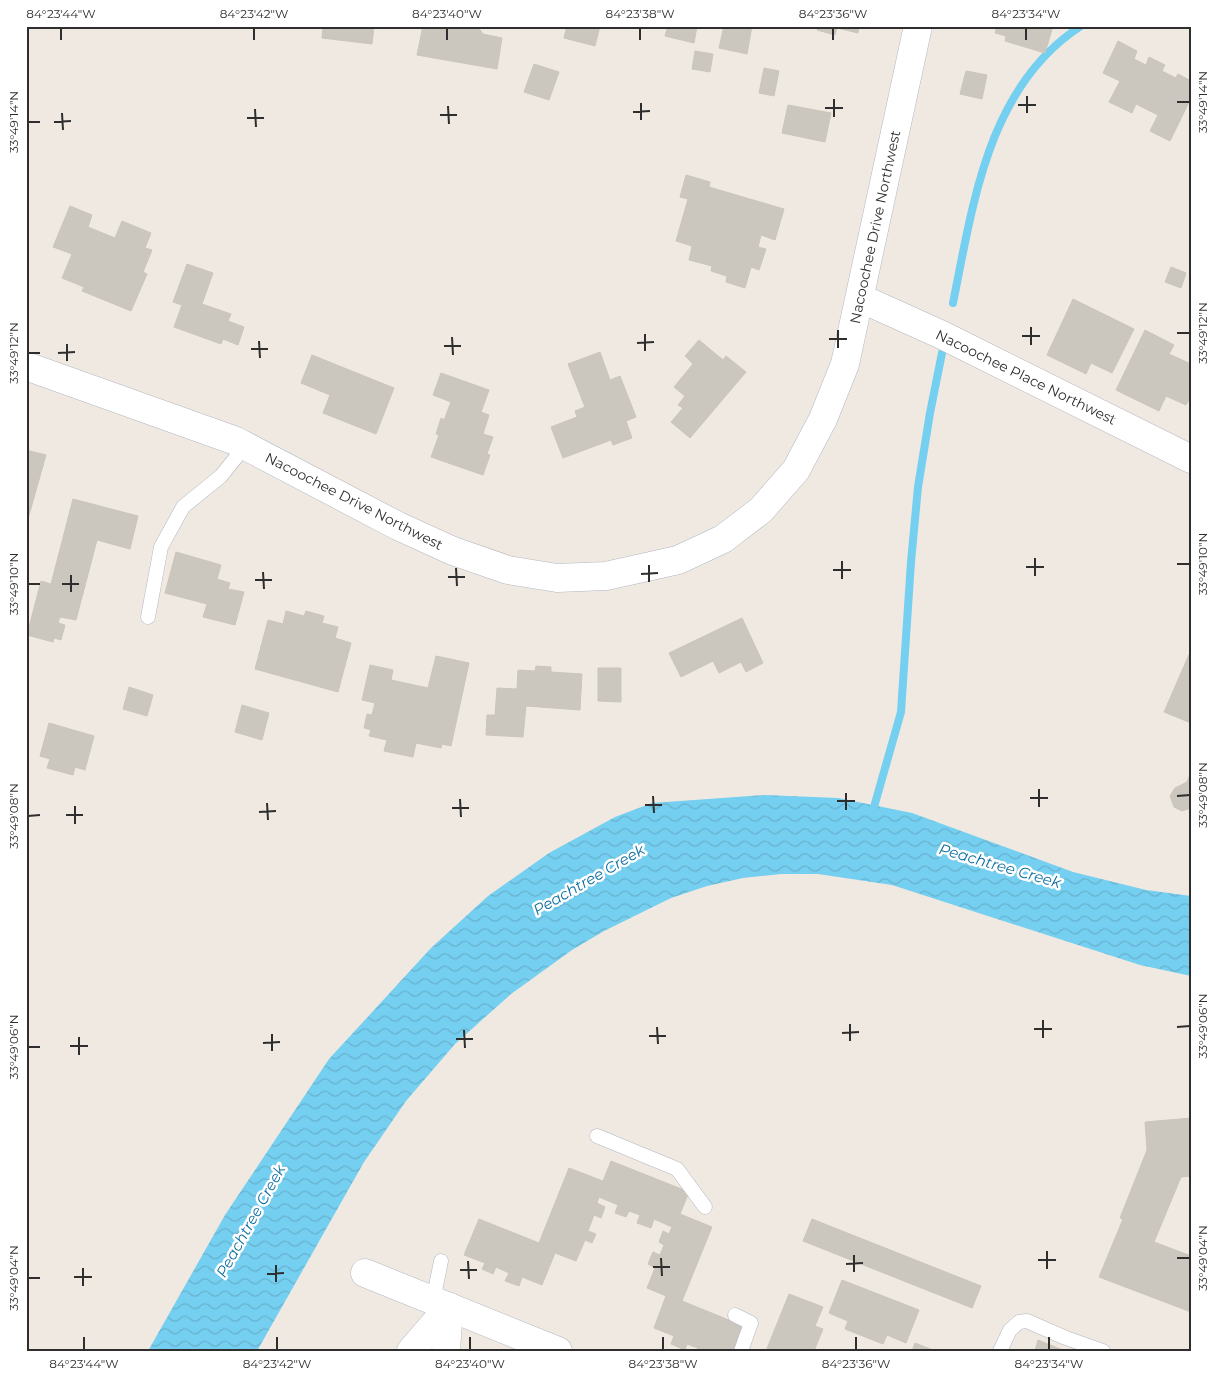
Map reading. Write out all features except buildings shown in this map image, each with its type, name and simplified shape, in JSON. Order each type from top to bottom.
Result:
[{"type":"street","name":"Nacoochee Drive Northwest","points":[[26,366],[236,441],[398,526],[453,551],[508,570],[557,578],[606,576],[678,560],[723,539],[761,510],[796,470],[823,419],[845,364],[918,26]]},
{"type":"street","name":"Nacoochee Place Northwest","points":[[860,298],[942,335],[1191,459]]},
{"type":"street","points":[[365,1273],[545,1348]]},
{"type":"street","points":[[411,1351],[441,1304]]},
{"type":"street","points":[[441,1304],[446,1351]]},
{"type":"lane","points":[[148,617],[161,547],[183,508],[221,476],[245,446]]},
{"type":"lane","points":[[597,1136],[677,1169],[705,1207]]},
{"type":"lane","points":[[441,1261],[441,1304]]},
{"type":"lane","points":[[735,1315],[751,1323],[740,1351]]},
{"type":"lane","points":[[1000,1351],[1010,1330],[1019,1322],[1027,1322],[1103,1351]]},
{"type":"water","name":"Peachtree Creek","points":[[764,795],[838,798],[912,813],[1073,872],[1146,890],[1191,896],[1191,976],[1140,965],[892,885],[818,874],[781,874],[743,878],[707,886],[671,898],[604,931],[572,950],[511,994],[455,1044],[406,1101],[364,1162],[257,1351],[148,1351],[225,1215],[329,1059],[431,948],[488,896],[549,853],[615,817],[652,803]]},
{"type":"waterway","points":[[953,303],[968,226],[978,188],[990,150],[1005,114],[1025,81],[1050,51],[1081,26]]},
{"type":"waterway","points":[[872,814],[901,712],[918,487],[942,353]]}]
